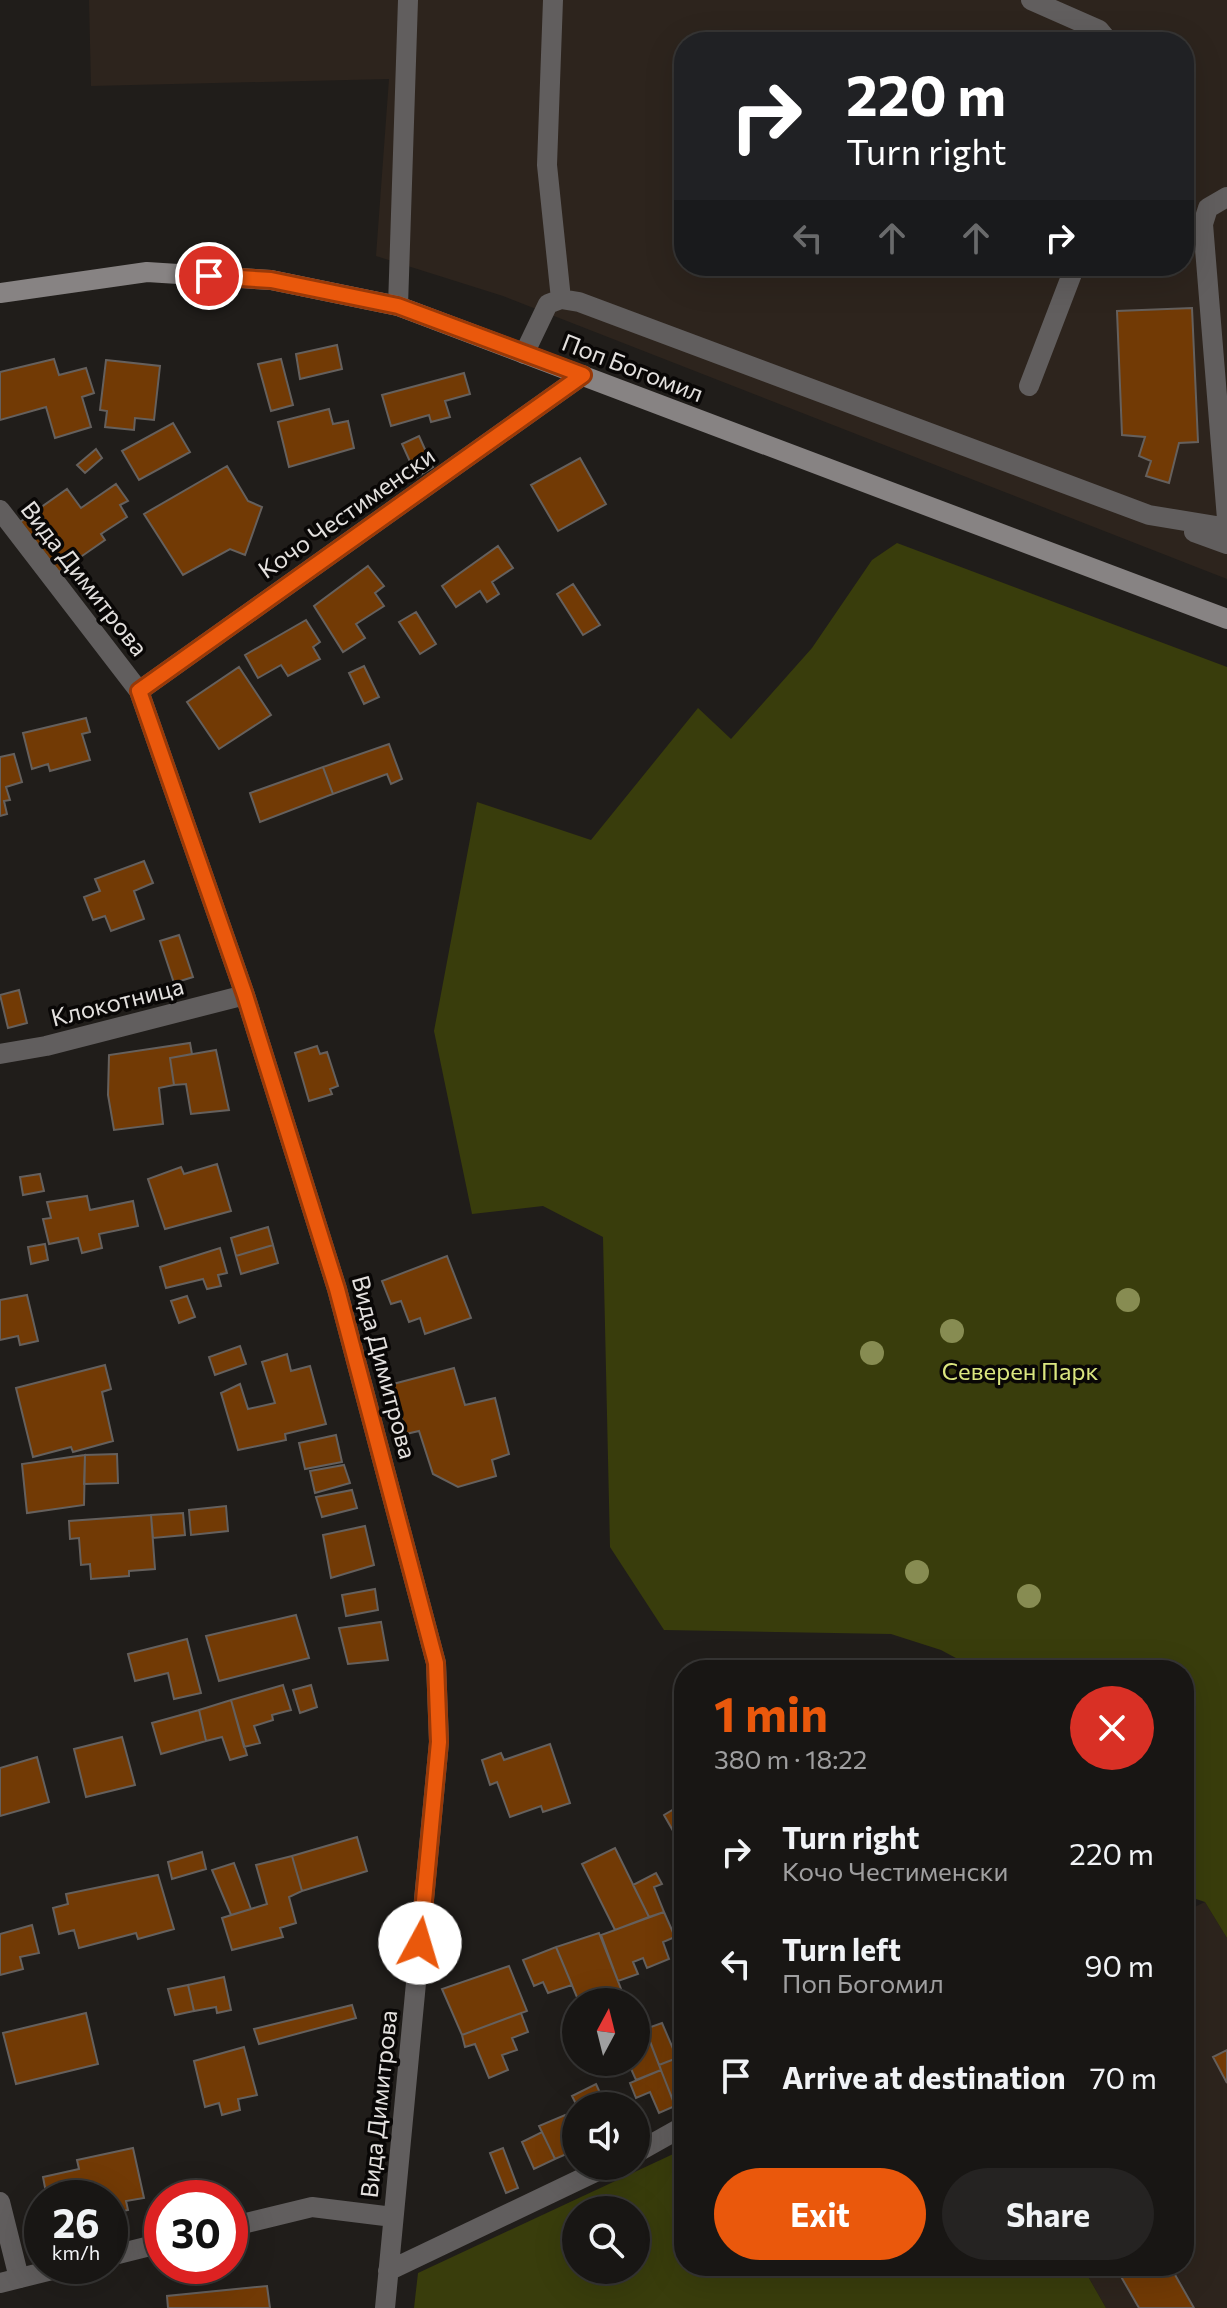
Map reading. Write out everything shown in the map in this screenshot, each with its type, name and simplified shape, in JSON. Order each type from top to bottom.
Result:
[{"type":"street","points":[[398,306],[408,0]]},
{"type":"street","points":[[553,0],[547,165],[561,299]]},
{"type":"street","points":[[1031,0],[1101,32]]},
{"type":"street","points":[[1227,197],[1208,208],[1203,224],[1227,519]]},
{"type":"street","name":"Поп Богомил","points":[[0,293],[147,272],[271,280],[398,306],[1227,619]]},
{"type":"street","points":[[1029,386],[1071,276]]},
{"type":"street","points":[[524,354],[548,304],[561,299],[1227,544]]},
{"type":"street","name":"Кочо Честименски","points":[[139,691],[583,375]]},
{"type":"street","name":"Вида Димитрова","points":[[0,510],[139,691],[245,995],[337,1289],[436,1663],[439,1742],[385,2308]]},
{"type":"street","points":[[1149,515],[1227,528]]},
{"type":"street","name":"Клокотница","points":[[0,1054],[46,1046],[245,995]]},
{"type":"street","points":[[650,2145],[674,2132]]},
{"type":"street","points":[[388,2271],[579,2180]]},
{"type":"street","points":[[0,2202],[10,2280]]},
{"type":"street","points":[[248,2223],[312,2207],[393,2217]]},
{"type":"shaded area","points":[[89,0],[1227,0],[1227,579],[503,296],[376,256],[389,79],[91,86]]},
{"type":"shaded area","points":[[1205,1902],[1227,1938],[1227,2308],[1106,2308],[1088,2276],[1194,2276],[1194,1907]]},
{"type":"green space","name":"Северен Парк","points":[[897,543],[1227,667],[1227,1938],[1205,1902],[1194,1898],[1194,1660],[960,1660],[941,1650],[891,1634],[664,1630],[610,1547],[603,1237],[543,1206],[472,1214],[434,1031],[477,802],[591,840],[698,708],[731,739],[812,648],[872,560]]},
{"type":"green space","points":[[674,2154],[674,2276],[1088,2276],[1106,2308],[414,2308],[418,2273],[562,2206],[562,2284],[650,2284],[650,2196],[583,2196],[617,2180],[650,2180],[650,2165]]},
{"type":"building","points":[[1192,308],[1198,442],[1179,443],[1169,483],[1146,476],[1151,461],[1139,456],[1145,437],[1122,435],[1117,311]]},
{"type":"building","points":[[337,345],[342,369],[300,379],[296,354]]},
{"type":"building","points":[[54,359],[59,375],[86,368],[94,393],[82,397],[91,427],[55,438],[46,407],[0,420],[0,372]]},
{"type":"building","points":[[281,359],[293,405],[271,411],[258,364]]},
{"type":"building","points":[[106,360],[160,366],[154,420],[135,418],[134,430],[105,427],[107,411],[100,410]]},
{"type":"building","points":[[464,373],[470,394],[445,401],[450,417],[431,422],[429,415],[391,426],[382,395]]},
{"type":"building","points":[[329,409],[333,424],[348,421],[354,448],[289,467],[278,422]]},
{"type":"building","points":[[173,423],[190,452],[139,480],[122,451]]},
{"type":"building","points":[[419,436],[433,467],[417,477],[402,444]]},
{"type":"building","points":[[96,449],[102,458],[85,473],[77,465]]},
{"type":"building","points":[[580,458],[606,504],[558,531],[531,485]]},
{"type":"building","points":[[227,466],[248,501],[262,507],[245,555],[230,549],[183,575],[144,514]]},
{"type":"building","points":[[116,484],[128,501],[120,505],[127,517],[101,534],[105,540],[59,572],[20,522],[67,489],[81,508]]},
{"type":"building","points":[[498,546],[513,568],[492,582],[499,594],[487,602],[480,591],[456,607],[442,586]]},
{"type":"building","points":[[368,566],[384,586],[375,593],[384,606],[356,624],[365,638],[343,652],[314,606]]},
{"type":"building","points":[[573,584],[600,625],[583,635],[557,594]]},
{"type":"building","points":[[416,612],[436,644],[420,654],[399,622]]},
{"type":"building","points":[[306,620],[320,642],[313,647],[320,659],[288,676],[281,665],[258,678],[245,655]]},
{"type":"building","points":[[364,666],[379,697],[364,704],[349,673]]},
{"type":"building","points":[[239,667],[271,715],[219,749],[187,702]]},
{"type":"building","points":[[86,718],[90,732],[82,734],[90,760],[50,771],[48,764],[32,769],[23,733]]},
{"type":"building","points":[[389,744],[402,779],[391,784],[387,774],[333,794],[323,767]]},
{"type":"building","points":[[14,754],[22,782],[6,787],[10,800],[4,801],[7,814],[0,816],[0,757]]},
{"type":"building","points":[[323,767],[333,794],[260,822],[250,793]]},
{"type":"building","points":[[144,861],[153,883],[134,891],[144,919],[111,931],[105,916],[93,920],[84,897],[100,891],[95,879]]},
{"type":"building","points":[[179,935],[193,977],[174,983],[160,941]]},
{"type":"building","points":[[19,990],[27,1023],[8,1028],[0,995]]},
{"type":"building","points":[[190,1043],[192,1054],[170,1058],[174,1085],[159,1088],[163,1124],[114,1130],[108,1095],[109,1055]]},
{"type":"building","points":[[317,1046],[320,1054],[327,1052],[338,1086],[330,1089],[332,1094],[309,1101],[295,1053]]},
{"type":"building","points":[[216,1050],[229,1110],[191,1114],[186,1084],[174,1085],[170,1058]]},
{"type":"building","points":[[217,1164],[231,1211],[165,1229],[148,1179],[181,1167],[184,1174]]},
{"type":"building","points":[[40,1174],[44,1191],[23,1195],[20,1177]]},
{"type":"building","points":[[87,1196],[90,1210],[133,1201],[138,1226],[99,1234],[102,1248],[82,1253],[78,1238],[49,1244],[43,1219],[51,1218],[47,1202]]},
{"type":"building","points":[[268,1227],[273,1245],[236,1256],[231,1238]]},
{"type":"building","points":[[45,1244],[48,1260],[31,1264],[28,1247]]},
{"type":"building","points":[[273,1245],[278,1263],[241,1274],[236,1256]]},
{"type":"building","points":[[220,1248],[227,1273],[218,1275],[221,1286],[207,1289],[203,1279],[166,1288],[160,1267]]},
{"type":"building","points":[[447,1256],[471,1318],[425,1334],[420,1318],[409,1322],[401,1301],[391,1304],[382,1281]]},
{"type":"building","points":[[27,1295],[38,1341],[20,1345],[18,1336],[0,1340],[0,1300]]},
{"type":"building","points":[[187,1296],[195,1317],[179,1323],[171,1301]]},
{"type":"building","points":[[240,1346],[246,1364],[215,1375],[209,1357]]},
{"type":"building","points":[[287,1354],[291,1371],[310,1366],[326,1424],[285,1434],[286,1440],[238,1450],[221,1393],[240,1384],[248,1409],[275,1403],[262,1362]]},
{"type":"building","points":[[105,1365],[111,1389],[102,1392],[113,1441],[73,1452],[71,1447],[33,1457],[16,1388]]},
{"type":"building","points":[[454,1368],[465,1405],[495,1398],[509,1454],[492,1460],[496,1476],[458,1487],[433,1474],[419,1431],[406,1434],[393,1384]]},
{"type":"building","points":[[336,1435],[342,1462],[305,1469],[299,1443]]},
{"type":"building","points":[[117,1454],[118,1483],[84,1484],[85,1455]]},
{"type":"building","points":[[85,1455],[84,1505],[27,1513],[22,1464]]},
{"type":"building","points":[[344,1465],[350,1483],[315,1493],[310,1471]]},
{"type":"building","points":[[352,1490],[357,1508],[322,1517],[316,1497]]},
{"type":"building","points":[[226,1506],[228,1531],[191,1535],[189,1510]]},
{"type":"building","points":[[183,1513],[185,1535],[153,1538],[151,1515]]},
{"type":"building","points":[[151,1515],[155,1569],[129,1571],[129,1576],[91,1579],[90,1564],[81,1565],[79,1538],[70,1539],[69,1521]]},
{"type":"building","points":[[365,1526],[374,1565],[331,1578],[323,1535]]},
{"type":"building","points":[[375,1589],[378,1610],[346,1616],[342,1595]]},
{"type":"building","points":[[296,1615],[309,1658],[219,1681],[206,1636]]},
{"type":"building","points":[[381,1622],[388,1660],[348,1664],[339,1628]]},
{"type":"building","points":[[187,1639],[201,1693],[174,1699],[168,1673],[135,1681],[128,1654]]},
{"type":"building","points":[[283,1685],[291,1710],[272,1715],[273,1720],[254,1726],[260,1743],[244,1747],[231,1700]]},
{"type":"building","points":[[311,1685],[317,1707],[300,1713],[293,1690]]},
{"type":"building","points":[[231,1700],[247,1755],[230,1760],[222,1737],[206,1741],[199,1710]]},
{"type":"building","points":[[199,1710],[206,1741],[161,1754],[152,1723]]},
{"type":"building","points":[[122,1737],[135,1785],[86,1797],[74,1749]]},
{"type":"building","points":[[550,1744],[570,1803],[543,1812],[541,1806],[510,1817],[497,1782],[490,1785],[482,1760],[501,1753],[504,1760]]},
{"type":"building","points":[[37,1757],[49,1802],[0,1816],[0,1768]]},
{"type":"building","points":[[674,1809],[674,1832],[664,1815]]},
{"type":"building","points":[[357,1837],[367,1871],[302,1891],[292,1856]]},
{"type":"building","points":[[615,1848],[649,1917],[615,1930],[582,1864]]},
{"type":"building","points":[[202,1852],[206,1869],[172,1879],[168,1862]]},
{"type":"building","points":[[292,1856],[302,1891],[289,1897],[296,1923],[280,1928],[283,1937],[232,1950],[222,1918],[267,1904],[256,1865]]},
{"type":"building","points":[[234,1863],[251,1909],[231,1915],[212,1870]]},
{"type":"building","points":[[656,1873],[662,1884],[654,1887],[664,1912],[649,1917],[633,1885]]},
{"type":"building","points":[[158,1875],[174,1929],[138,1939],[136,1933],[79,1948],[74,1930],[59,1934],[53,1908],[68,1904],[66,1894]]},
{"type":"building","points":[[664,1912],[674,1937],[663,1942],[669,1959],[647,1968],[643,1958],[633,1962],[638,1974],[618,1981],[601,1935]]},
{"type":"building","points":[[32,1925],[39,1953],[20,1957],[23,1969],[0,1975],[0,1934]]},
{"type":"building","points":[[599,1933],[621,1988],[573,1988],[556,1947]]},
{"type":"building","points":[[556,1947],[572,1985],[548,1993],[543,1982],[534,1986],[523,1960]]},
{"type":"building","points":[[509,1966],[527,2011],[462,2035],[442,1989]]},
{"type":"building","points":[[224,1977],[231,2010],[217,2013],[216,2007],[194,2011],[188,1985]]},
{"type":"building","points":[[188,1985],[194,2011],[175,2015],[168,1989]]},
{"type":"building","points":[[352,2005],[356,2018],[259,2044],[254,2029]]},
{"type":"building","points":[[86,2013],[98,2064],[16,2084],[3,2033]]},
{"type":"building","points":[[521,2013],[528,2032],[512,2038],[517,2050],[502,2055],[508,2070],[489,2078],[475,2044],[465,2047],[462,2035]]},
{"type":"building","points":[[662,2023],[674,2051],[674,2059],[659,2065],[650,2042],[650,2027]]},
{"type":"building","points":[[650,2041],[661,2070],[650,2074]]},
{"type":"building","points":[[244,2047],[257,2095],[238,2099],[240,2110],[222,2115],[219,2103],[205,2107],[194,2061]]},
{"type":"building","points":[[1227,2050],[1227,2083],[1213,2057]]},
{"type":"building","points":[[674,2059],[674,2103],[659,2065]]},
{"type":"building","points":[[661,2070],[674,2106],[659,2113],[650,2092],[634,2092],[630,2083]]},
{"type":"building","points":[[596,2084],[600,2092],[580,2092]]},
{"type":"building","points":[[562,2116],[562,2156],[555,2159],[539,2126]]},
{"type":"building","points":[[542,2132],[555,2159],[534,2169],[522,2142]]},
{"type":"building","points":[[133,2148],[144,2198],[128,2201],[128,2180],[44,2180],[43,2177],[79,2169],[77,2160]]},
{"type":"building","points":[[503,2148],[518,2188],[506,2193],[490,2153]]},
{"type":"building","points":[[1121,2276],[1176,2276],[1194,2308],[1139,2308]]},
{"type":"building","points":[[267,2286],[270,2308],[168,2308],[167,2296]]},
{"type":"route","points":[[209,276],[271,280],[398,306],[583,375],[139,691],[245,995],[337,1289],[436,1663],[439,1742],[420,1943]]}]
